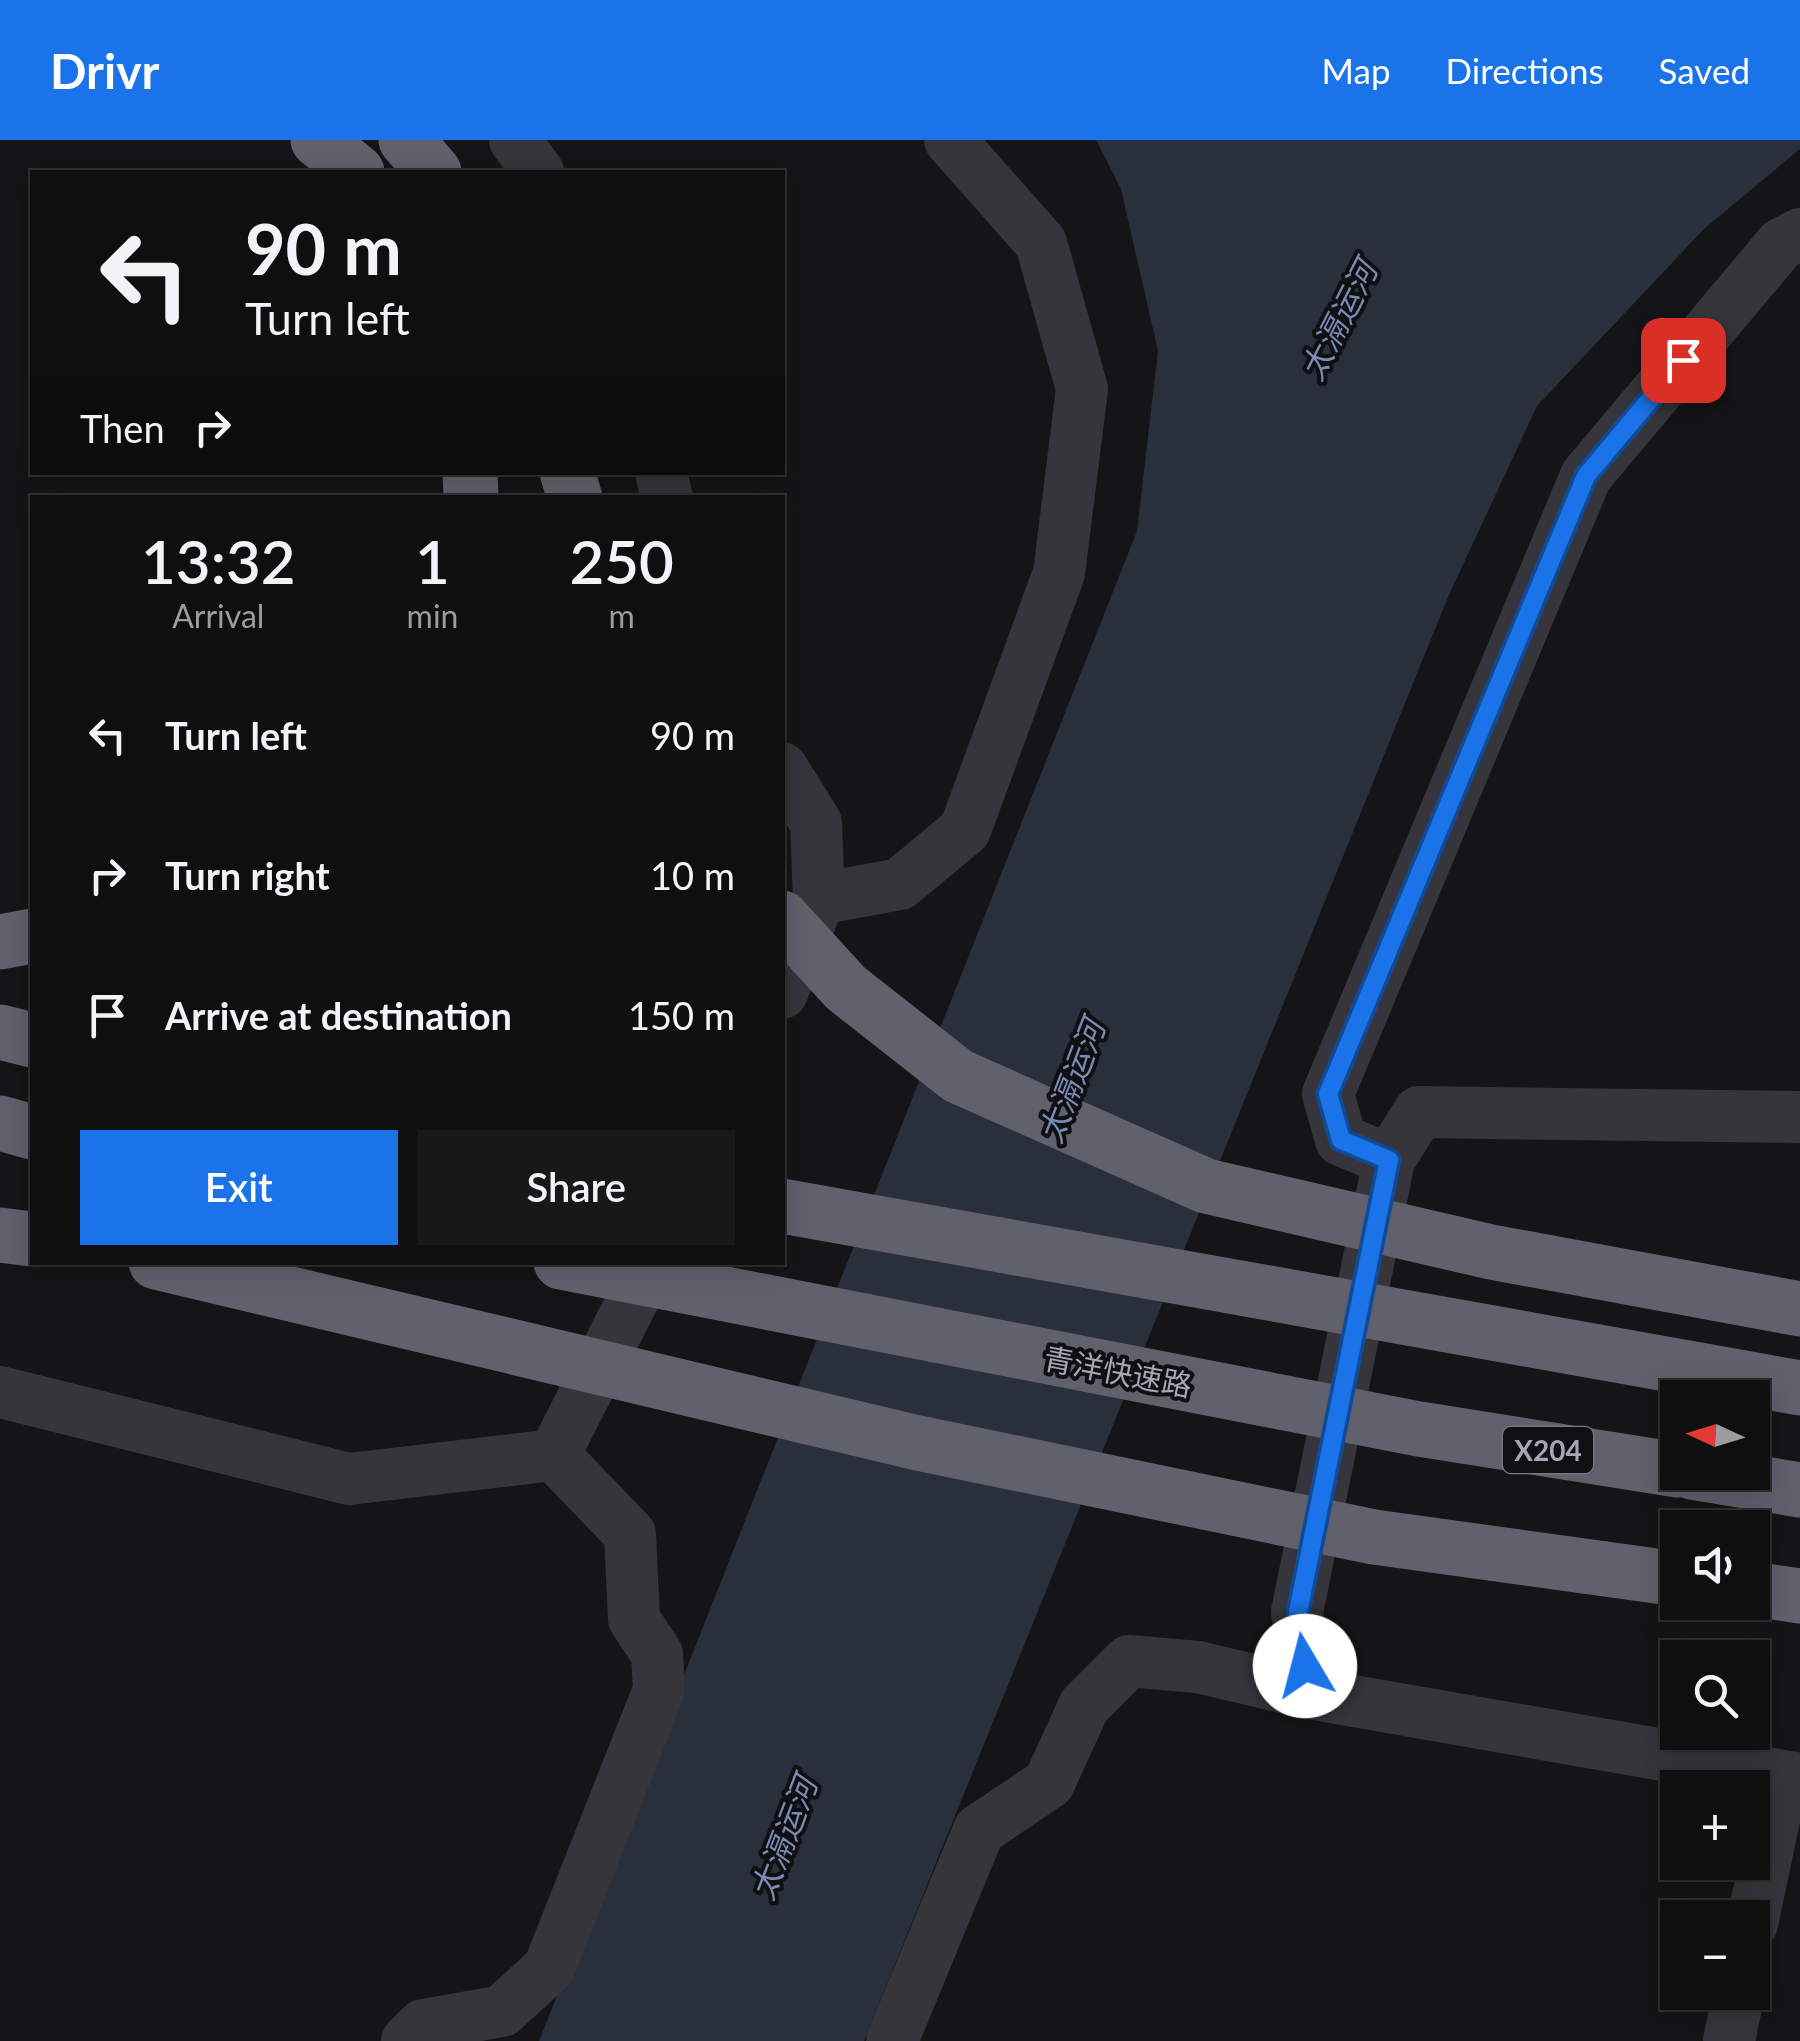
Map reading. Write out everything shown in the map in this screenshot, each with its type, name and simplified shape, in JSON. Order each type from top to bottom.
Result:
[{"type":"highway","points":[[318,140],[355,170]]},
{"type":"highway","points":[[406,140],[432,170]]},
{"type":"highway","points":[[801,909],[846,988],[958,1076],[1206,1186],[1491,1252],[1800,1309]]},
{"type":"highway","points":[[0,942],[30,936]]},
{"type":"highway","points":[[0,1032],[30,1040]]},
{"type":"highway","points":[[0,1123],[30,1131]]},
{"type":"highway","points":[[785,1207],[1800,1388]]},
{"type":"highway","points":[[0,1235],[30,1238]]},
{"type":"highway","points":[[169,1265],[918,1443],[1374,1536],[1660,1576]]},
{"type":"highway","name":"青洋快速路","points":[[571,1265],[1419,1429],[1660,1467]]},
{"type":"highway","points":[[1770,1485],[1800,1490]]},
{"type":"highway","points":[[1770,1592],[1800,1596]]},
{"type":"street","points":[[514,140],[536,170]]},
{"type":"street","points":[[801,909],[900,884],[965,830],[1059,573],[1082,388],[1042,243],[950,140]]},
{"type":"street","points":[[1389,1160],[1341,1140],[1328,1094],[1586,476],[1781,244],[1800,234]]},
{"type":"street","points":[[785,773],[816,822],[785,980]]},
{"type":"street","points":[[1308,1693],[1298,1612],[1389,1160],[1419,1112],[1800,1117]]},
{"type":"street","points":[[554,1455],[650,1265]]},
{"type":"street","points":[[0,1392],[349,1479],[554,1455]]},
{"type":"street","points":[[407,2041],[423,2025],[502,2011],[549,1968],[660,1690],[657,1654],[634,1619],[630,1534],[554,1455]]},
{"type":"street","points":[[892,2041],[979,1830],[1049,1783],[1084,1706],[1129,1661],[1198,1668],[1308,1693],[1792,1778],[1759,1900]]},
{"type":"street","points":[[1729,2041],[1735,2010]]},
{"type":"water","name":"太滆运河","points":[[1096,140],[1800,140],[1800,149],[1704,229],[1537,406],[1448,597],[864,2041],[539,2041],[1137,531],[1158,351],[1121,189]]},
{"type":"route","points":[[1305,1666],[1298,1612],[1389,1160],[1341,1140],[1328,1094],[1586,476],[1683,360]]}]
